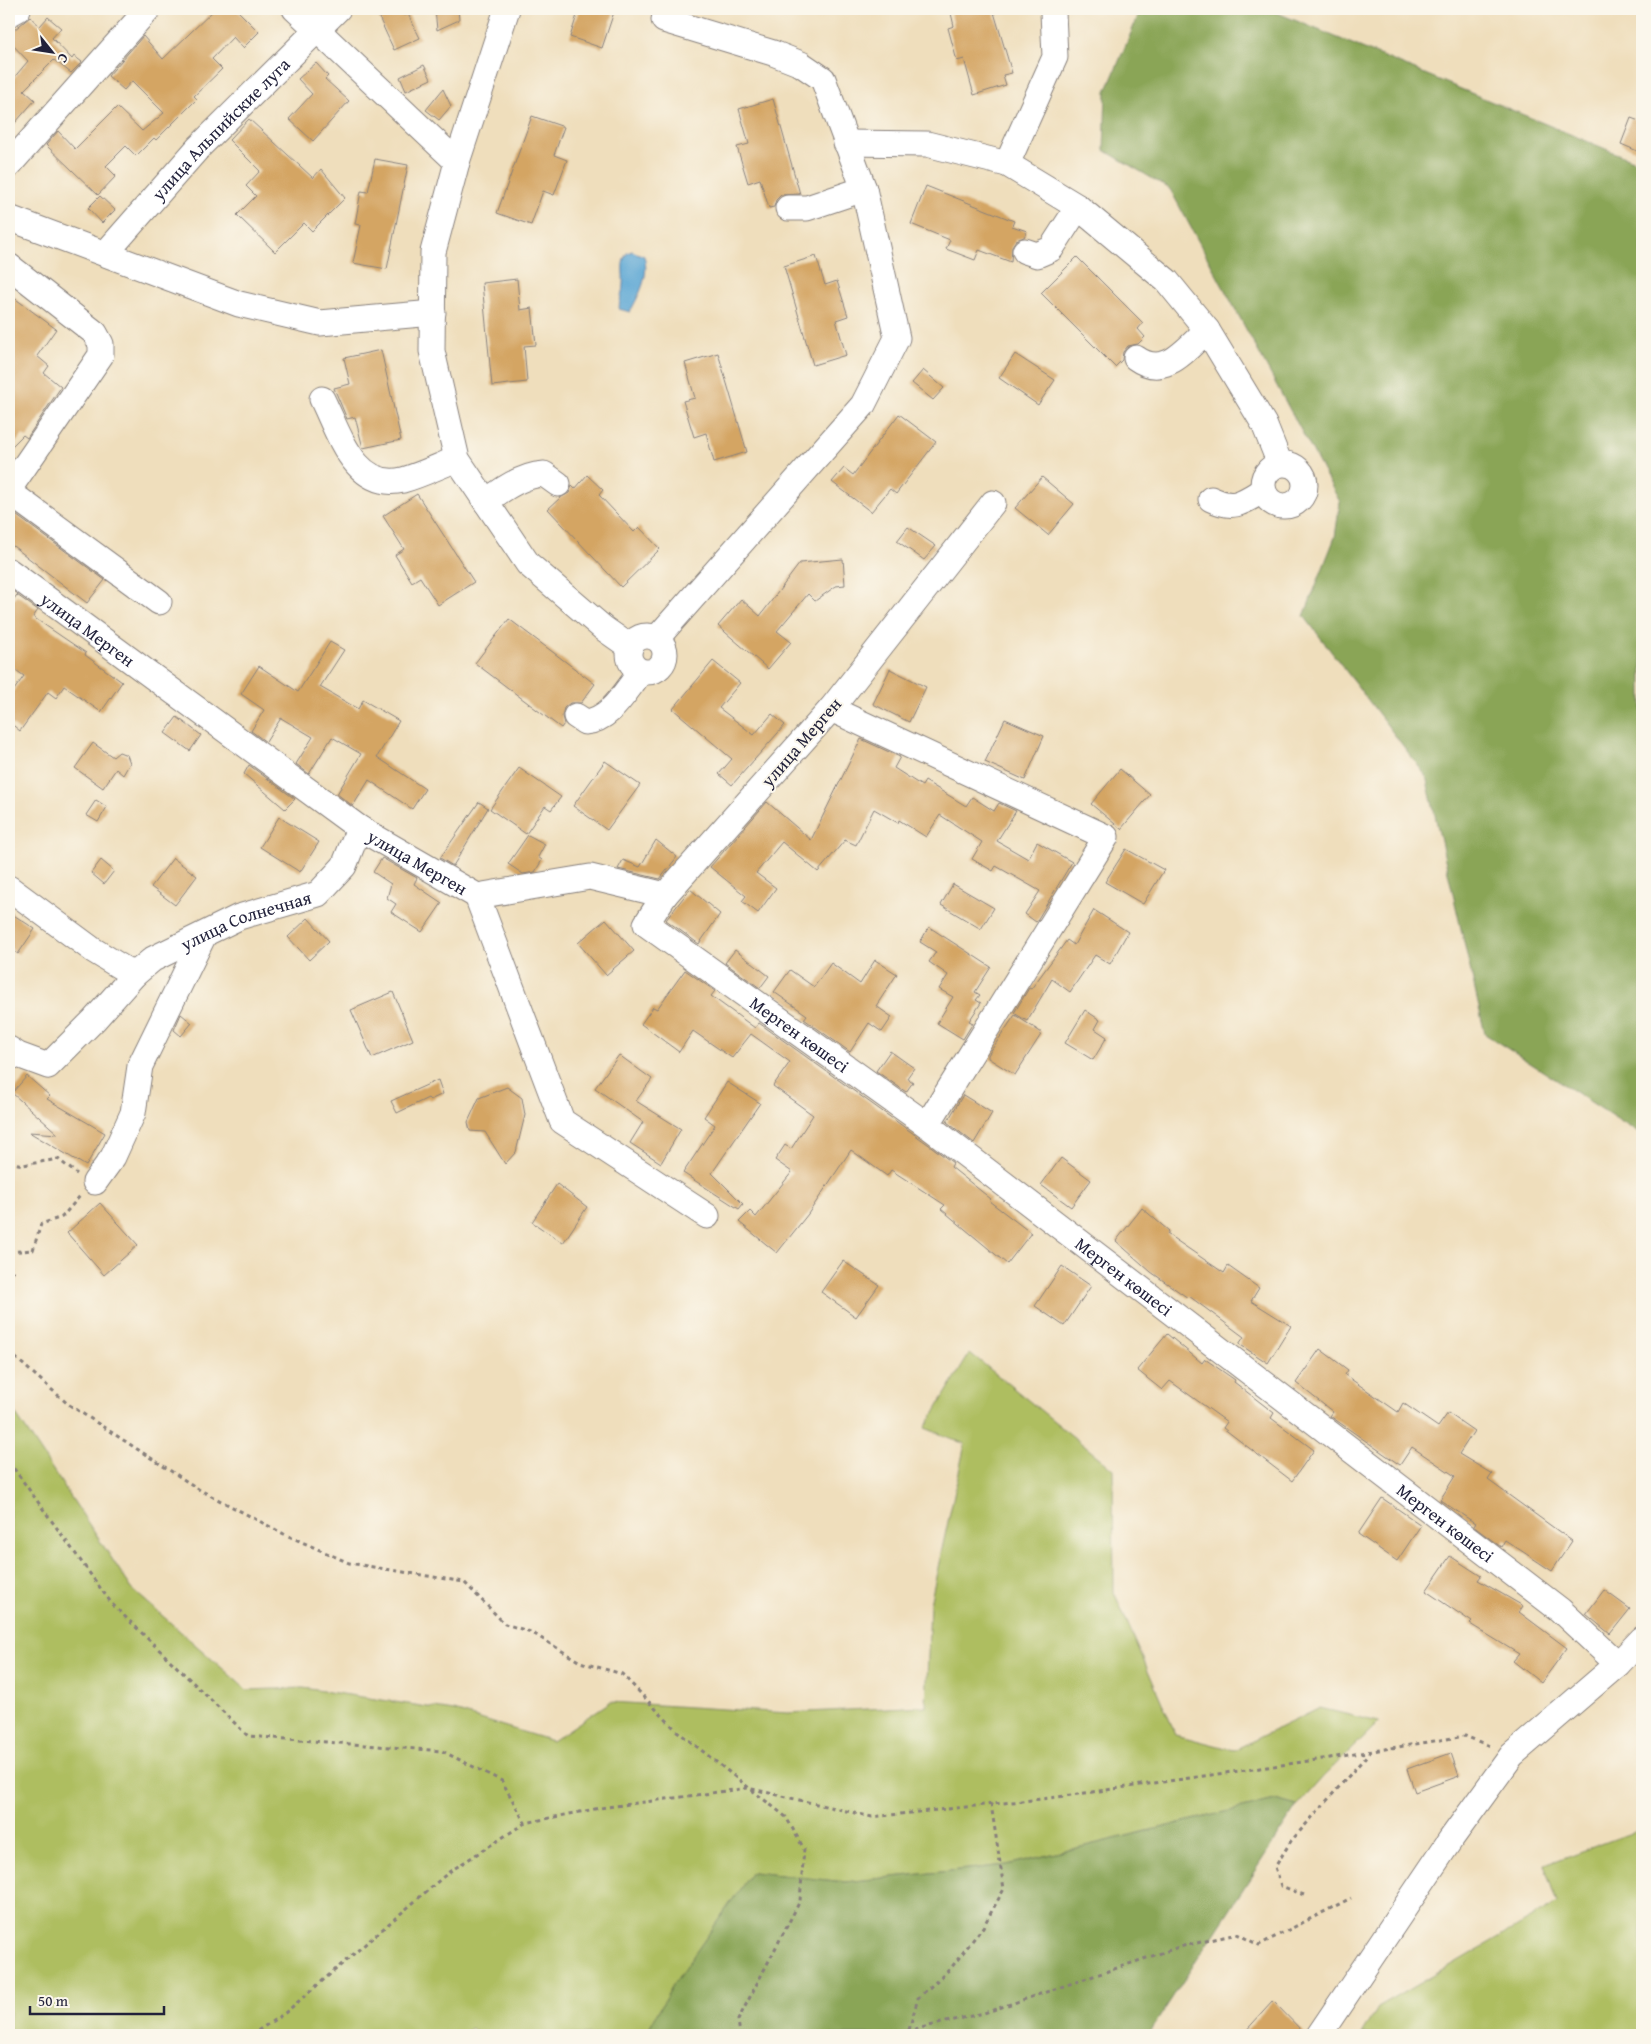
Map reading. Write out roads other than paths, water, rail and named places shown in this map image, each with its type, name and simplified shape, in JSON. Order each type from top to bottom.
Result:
[{"type":"street","points":[[9,14],[18,9]]},
{"type":"street","points":[[9,165],[148,9]]},
{"type":"street","points":[[295,9],[457,162]]},
{"type":"street","name":"улица Альпийские луга","points":[[106,253],[198,147],[338,9]]},
{"type":"street","points":[[507,9],[457,162],[433,252],[434,313],[432,350],[457,459],[528,564],[603,628],[630,647]]},
{"type":"street","points":[[657,638],[863,405],[897,338],[858,168],[846,143],[823,79],[801,64],[773,53],[664,20],[667,9]]},
{"type":"street","points":[[1007,164],[1055,57],[1053,12]]},
{"type":"street","points":[[846,143],[927,144],[1007,164],[1078,207],[1167,281],[1208,330],[1264,424],[1280,464]]},
{"type":"street","points":[[788,208],[807,208],[864,189]]},
{"type":"street","points":[[1025,251],[1036,255],[1051,249],[1078,207]]},
{"type":"street","points":[[9,218],[240,304],[320,323],[434,313]]},
{"type":"street","points":[[9,266],[94,333],[101,344],[101,355],[9,491],[159,602]]},
{"type":"street","points":[[1136,358],[1151,367],[1160,367],[1172,361],[1208,330]]},
{"type":"street","points":[[322,399],[355,464],[371,478],[402,480],[457,459]]},
{"type":"street","points":[[1280,464],[1291,464],[1300,471],[1306,481],[1305,492],[1298,502],[1288,507],[1277,506],[1268,500],[1263,490],[1266,474],[1270,469],[1280,464]]},
{"type":"street","points":[[486,502],[501,490],[533,476],[544,474],[558,484]]},
{"type":"street","points":[[1211,498],[1225,506],[1244,502],[1263,490]]},
{"type":"street","name":"улица Мерген","points":[[9,571],[359,828],[477,896],[590,877],[665,896],[831,709],[993,503]]},
{"type":"street","points":[[646,635],[657,638],[664,646],[666,656],[661,666],[653,672],[641,672],[633,666],[629,657],[630,647],[636,638],[646,635]]},
{"type":"street","points":[[576,716],[585,722],[599,720],[609,711],[641,672]]},
{"type":"street","points":[[831,709],[1106,837],[928,1125]]},
{"type":"street","name":"улица Солнечная","points":[[9,1049],[18,1055],[48,1066],[94,1020],[134,975],[153,959],[239,918],[318,894],[344,866],[359,828]]},
{"type":"street","points":[[9,888],[93,950],[134,975]]},
{"type":"street","points":[[477,896],[562,1121],[707,1216]]},
{"type":"street","name":"Мерген көшесі","points":[[665,896],[646,924],[928,1125],[1552,1604],[1618,1664]]},
{"type":"street","points":[[92,1183],[113,1157],[133,1113],[140,1066],[204,935]]},
{"type":"street","points":[[1319,2035],[1451,1839],[1512,1755],[1618,1664],[1642,1639]]},
{"type":"water","points":[[632,251],[644,256],[646,271],[643,285],[630,312],[619,309],[623,287],[624,261],[627,253]]}]
